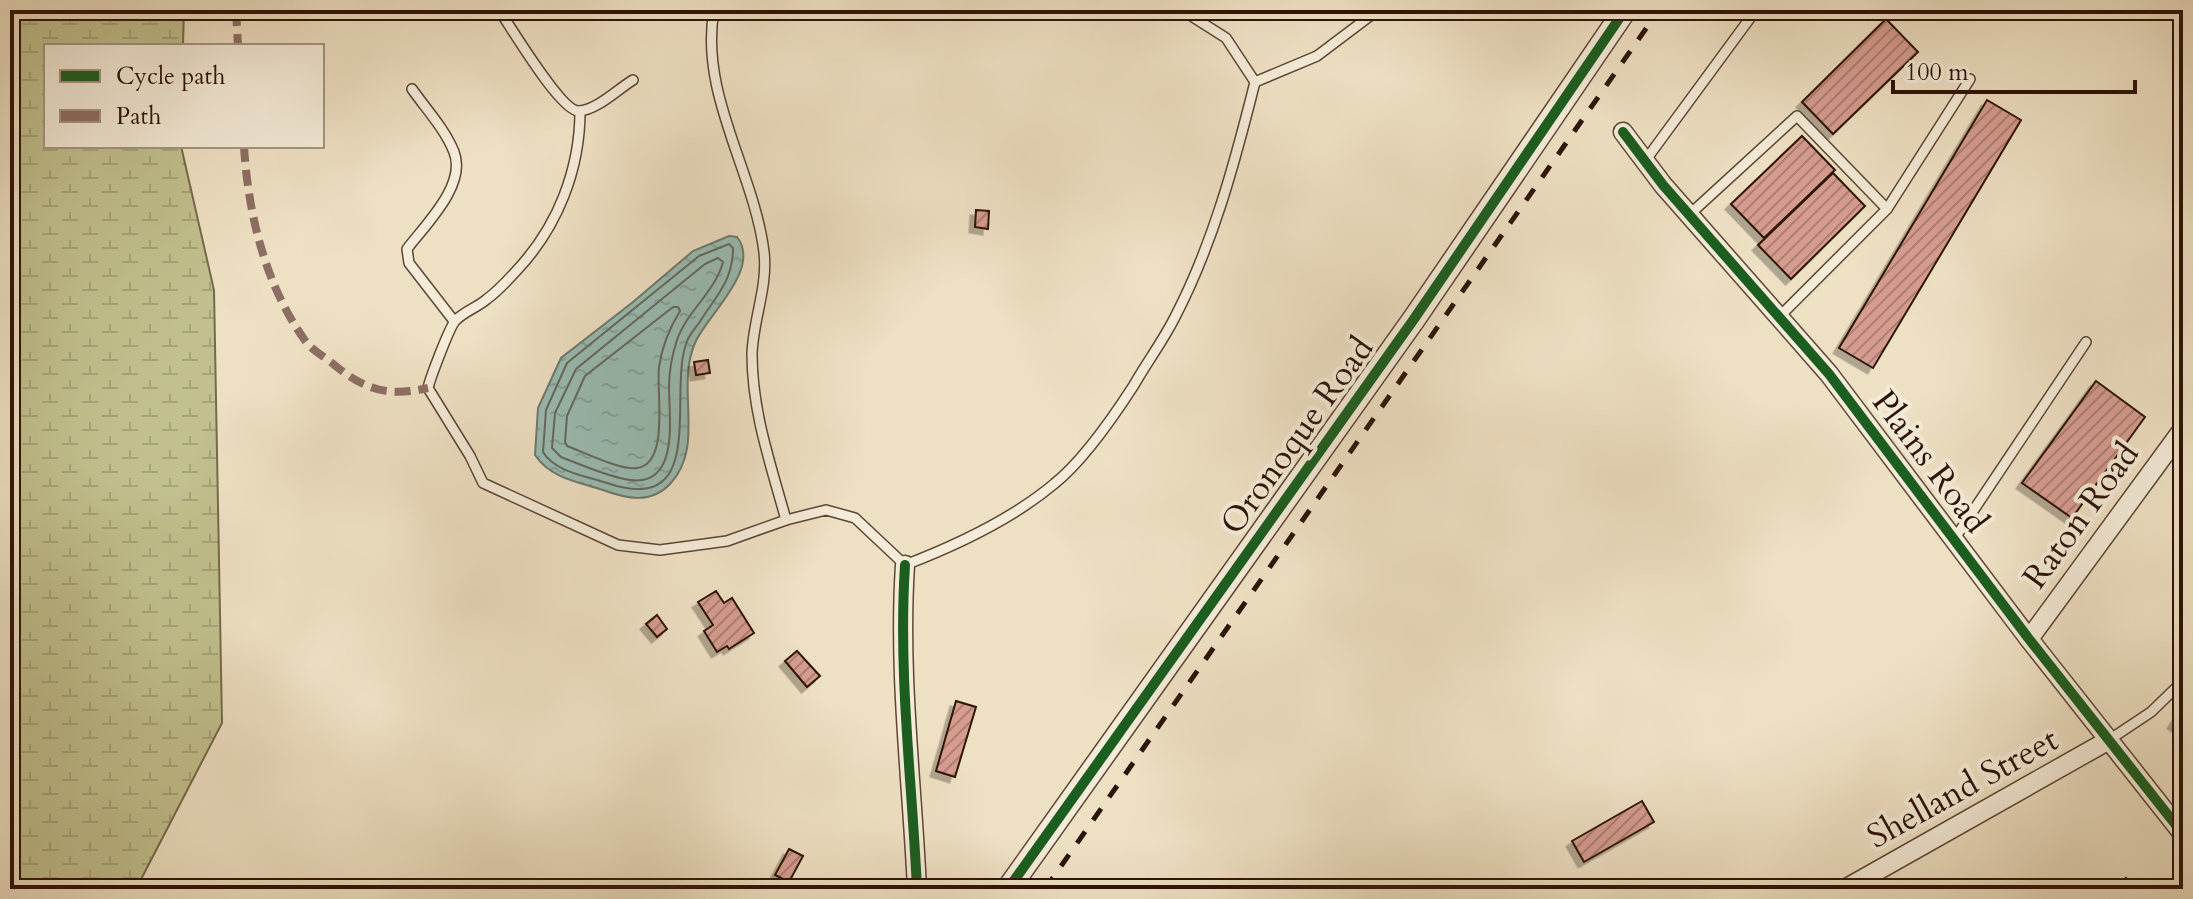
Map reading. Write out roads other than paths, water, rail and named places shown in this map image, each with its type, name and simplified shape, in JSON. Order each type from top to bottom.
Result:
[{"type":"street","name":"Oronoque Road","points":[[1008,889],[1414,319],[1625,10]]},
{"type":"street","name":"Plains Road","points":[[1623,132],[1689,215],[1829,374],[2029,639],[2183,834]]},
{"type":"street","name":"Raton Road","points":[[2029,639],[2183,429]]},
{"type":"street","points":[[905,565],[901,642],[917,889]]},
{"type":"street","name":"Shelland Street","points":[[1845,889],[2109,740]]},
{"type":"lane","points":[[499,10],[556,94],[571,109],[580,111],[595,105],[633,80]]},
{"type":"lane","points":[[714,10],[712,50],[721,104],[756,212],[764,253],[764,279],[752,349],[753,388],[759,425],[786,520]]},
{"type":"lane","points":[[580,111],[580,141],[564,199],[551,225],[488,299],[454,321],[431,375],[428,388],[483,483],[618,545],[660,550],[727,541],[786,520],[826,510],[855,518],[905,565],[997,522],[1056,483],[1110,422],[1175,318],[1235,163],[1255,82],[1226,38],[1182,10]]},
{"type":"lane","points":[[1255,82],[1317,56],[1378,10]]},
{"type":"lane","points":[[1645,161],[1756,10]]},
{"type":"lane","points":[[1780,316],[1887,209],[1970,79]]},
{"type":"lane","points":[[412,89],[456,156],[453,181],[444,203],[407,249],[409,263],[454,321]]},
{"type":"lane","points":[[1689,215],[1797,116],[1887,209]]},
{"type":"lane","points":[[1955,538],[2086,342]]},
{"type":"lane","points":[[2109,740],[2151,712],[2183,681]]},
{"type":"water","points":[[729,236],[737,237],[743,250],[743,263],[730,292],[695,343],[688,379],[686,452],[681,469],[670,484],[655,495],[638,498],[574,481],[548,469],[535,455],[538,408],[561,358],[693,251]]},
{"type":"railway","points":[[1045,889],[1659,10]]}]
